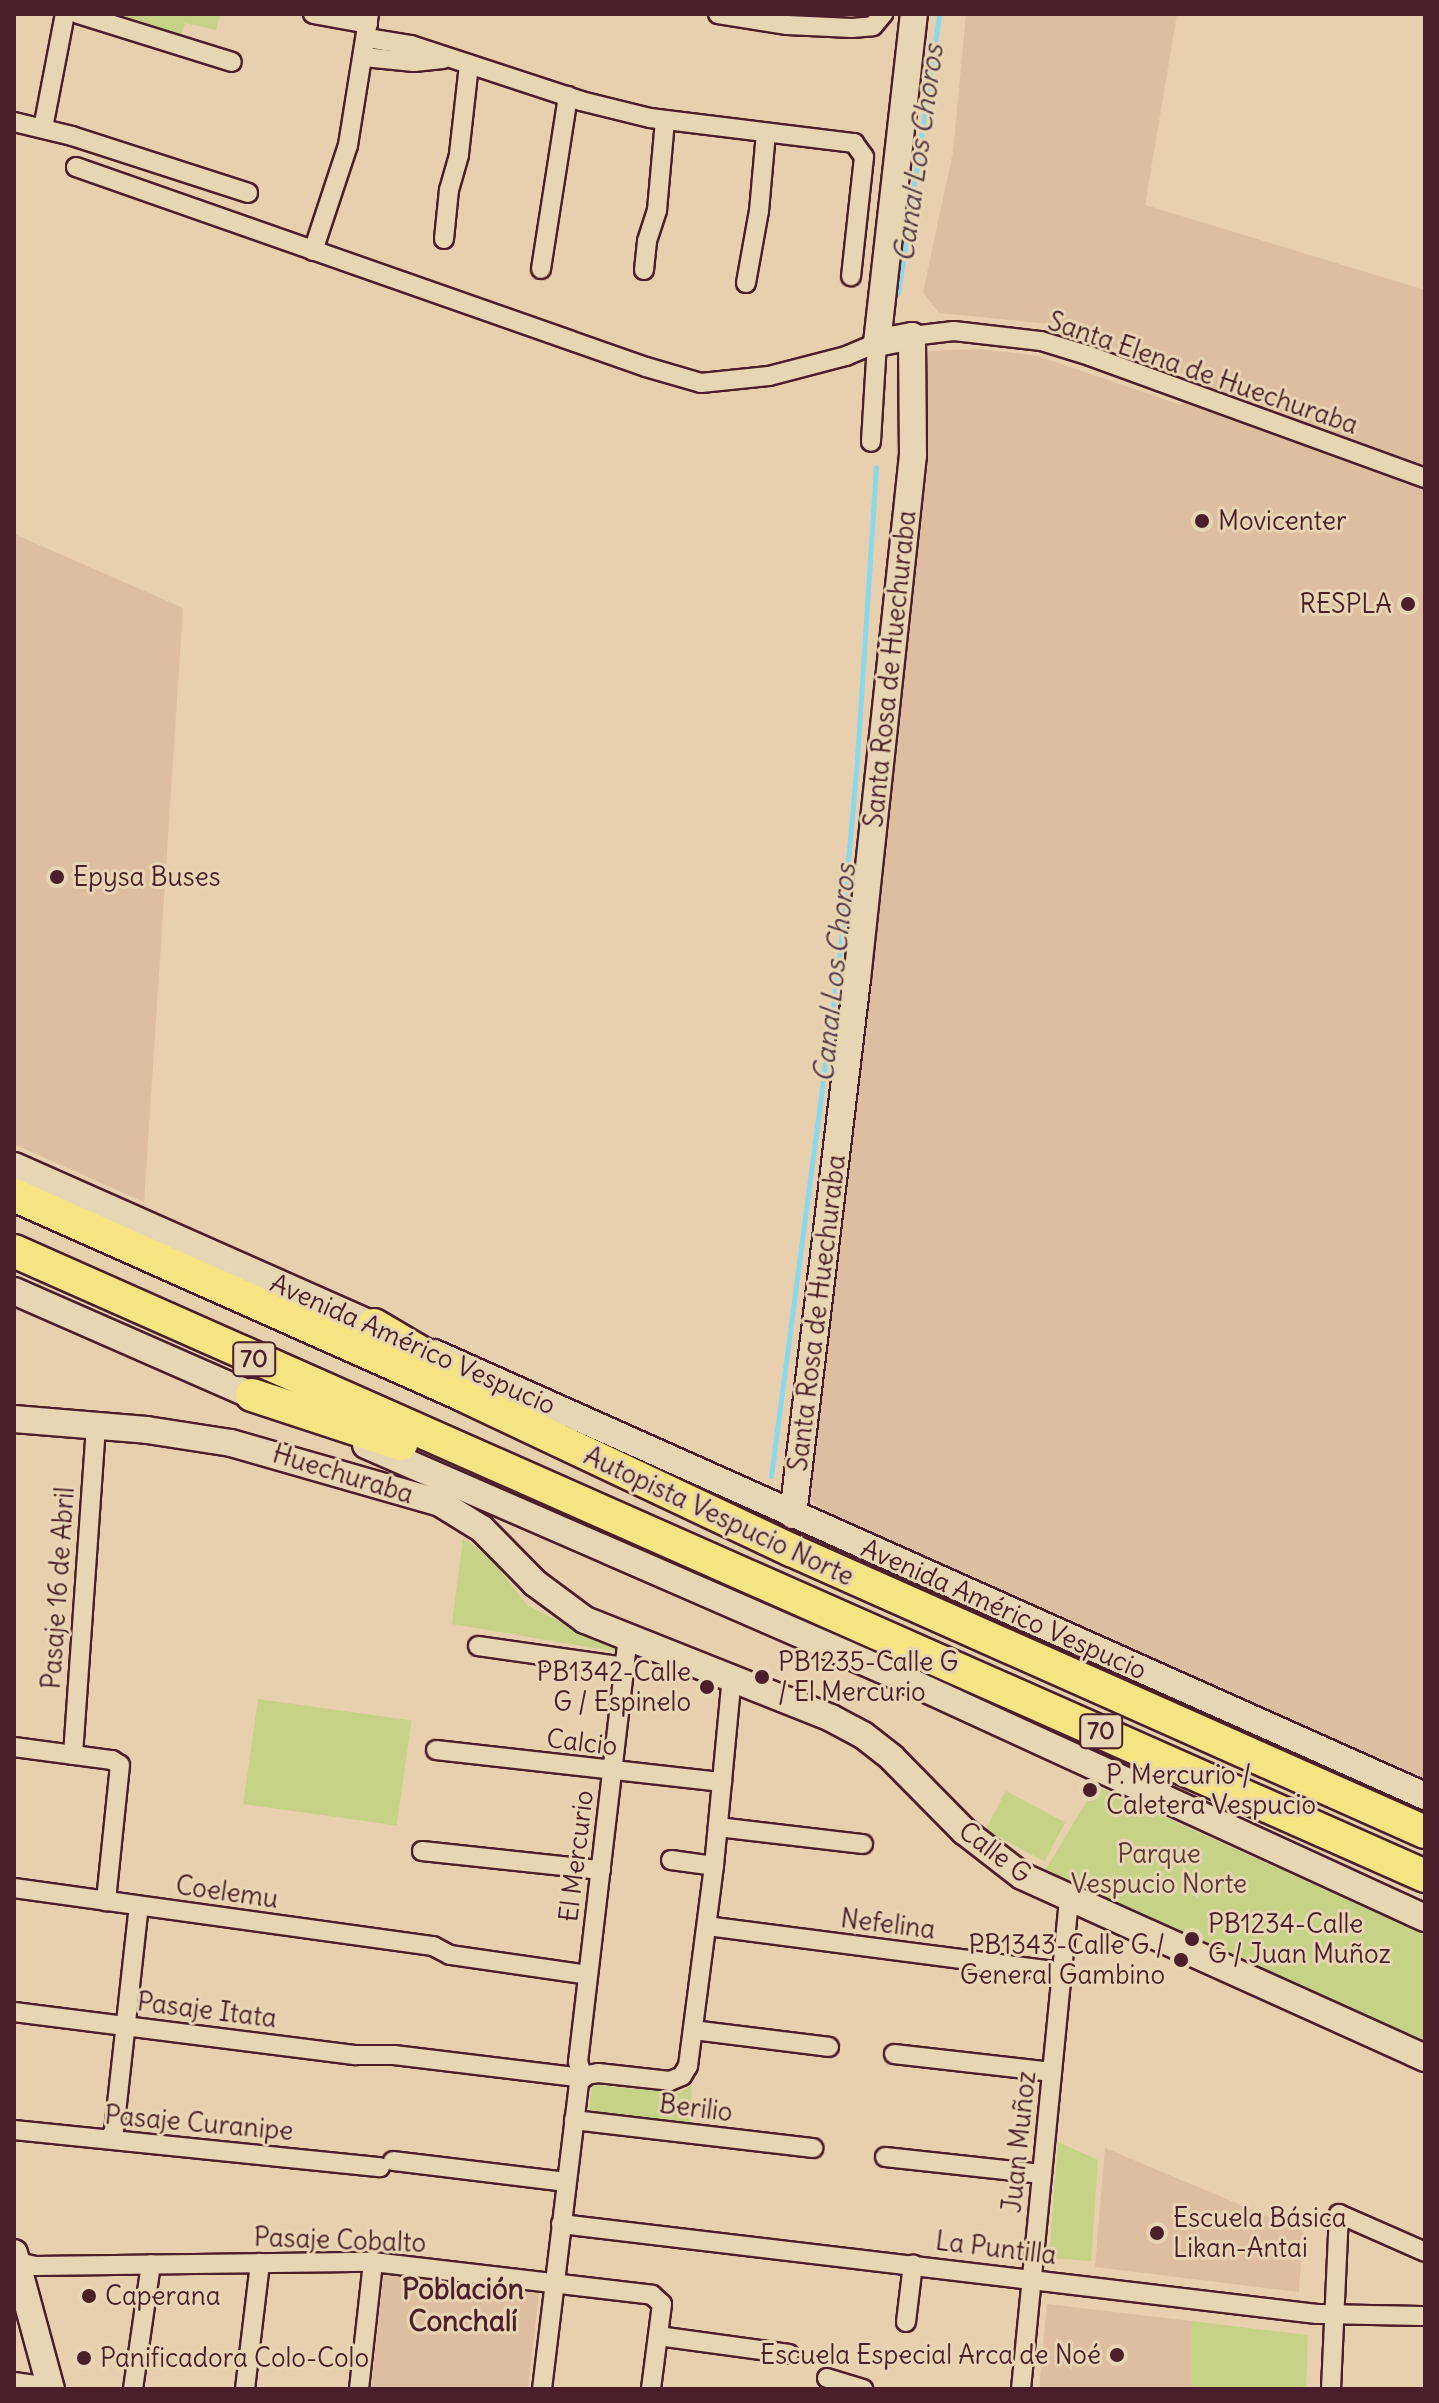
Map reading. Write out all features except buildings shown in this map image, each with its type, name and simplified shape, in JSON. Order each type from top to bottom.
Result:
[{"type":"highway","name":"Autopista Vespucio Norte","points":[[14,1195],[463,1395],[639,1481],[1425,1832]]},
{"type":"highway","name":"Autopista Vespucio Norte","points":[[14,1251],[494,1467],[804,1599],[1425,1876]]},
{"type":"highway","points":[[374,1325],[639,1481]]},
{"type":"highway","points":[[252,1395],[400,1444],[494,1467]]},
{"type":"highway","points":[[1341,1836],[1425,1889]]},
{"type":"street","points":[[43,128],[65,14]]},
{"type":"street","points":[[78,14],[232,62]]},
{"type":"street","points":[[313,14],[368,25],[446,59],[665,121],[849,142],[861,148],[864,163],[851,276]]},
{"type":"street","points":[[718,14],[864,28],[877,24],[883,14]]},
{"type":"street","points":[[871,442],[877,343],[914,14]]},
{"type":"street","points":[[313,251],[348,145],[368,25]]},
{"type":"street","points":[[364,57],[414,62],[446,59]]},
{"type":"street","points":[[444,239],[449,190],[459,154],[469,65]]},
{"type":"street","points":[[541,269],[568,96]]},
{"type":"street","points":[[644,270],[647,241],[657,210],[665,121]]},
{"type":"street","points":[[14,122],[43,128],[248,193]]},
{"type":"street","points":[[746,283],[759,211],[766,133]]},
{"type":"street","points":[[76,167],[701,383],[769,376],[846,356],[877,343],[912,336]]},
{"type":"street","name":"Santa Elena de Huechuraba","points":[[912,336],[954,331],[1041,341],[1425,478]]},
{"type":"street","name":"Santa Rosa de Huechuraba","points":[[793,1515],[857,979],[911,471],[912,336]]},
{"type":"street","name":"Avenida Américo Vespucio","points":[[14,1166],[1425,1796]]},
{"type":"street","points":[[14,1291],[915,1684],[1425,1918]]},
{"type":"street","name":"Huechuraba","points":[[14,1419],[189,1435],[266,1451],[440,1503],[482,1529],[529,1577],[564,1606],[628,1638]]},
{"type":"street","name":"Pasaje 16 de Abril","points":[[73,1755],[96,1425]]},
{"type":"street","name":"El Mercurio","points":[[542,2389],[577,2087],[583,2078],[578,2062],[628,1638]]},
{"type":"street","name":"Calle G","points":[[628,1638],[732,1677],[863,1735],[892,1758],[983,1849],[1022,1876],[1069,1900],[1425,2058]]},
{"type":"street","points":[[478,1646],[625,1667]]},
{"type":"street","points":[[583,2078],[598,2073],[676,2079],[688,2066],[714,1866],[732,1677]]},
{"type":"street","points":[[14,1747],[112,1760],[120,1765],[106,1901]]},
{"type":"street","name":"Calcio","points":[[436,1750],[722,1782]]},
{"type":"street","points":[[718,1827],[863,1844]]},
{"type":"street","points":[[422,1851],[601,1870]]},
{"type":"street","points":[[671,1860],[714,1866]]},
{"type":"street","name":"Coelemu","points":[[14,1888],[433,1946],[450,1955],[588,1975]]},
{"type":"street","name":"Juan Muñoz","points":[[1021,2389],[1069,1900]]},
{"type":"street","points":[[109,2139],[114,2131],[139,1906]]},
{"type":"street","name":"Nefelina","points":[[707,1926],[1062,1972]]},
{"type":"street","name":"Pasaje Itata","points":[[14,2012],[356,2055],[394,2055],[583,2078]]},
{"type":"street","points":[[693,2030],[829,2047]]},
{"type":"street","points":[[894,2054],[1052,2072]]},
{"type":"street","name":"Berilio","points":[[574,2120],[813,2148]]},
{"type":"street","name":"Pasaje Curanipe","points":[[14,2130],[566,2182]]},
{"type":"street","points":[[885,2157],[1042,2174]]},
{"type":"street","points":[[1331,2389],[1339,2214],[1425,2252]]},
{"type":"street","name":"La Puntilla","points":[[561,2224],[1333,2314],[1425,2316]]},
{"type":"street","points":[[14,2382],[51,2388],[15,2259]]},
{"type":"street","name":"Pasaje Cobalto","points":[[15,2259],[35,2266],[373,2262],[652,2295],[660,2300],[658,2336]]},
{"type":"street","points":[[359,2389],[373,2262]]},
{"type":"street","points":[[245,2389],[260,2263]]},
{"type":"street","points":[[133,2389],[151,2264]]},
{"type":"street","points":[[906,2322],[913,2264]]},
{"type":"street","points":[[651,2389],[658,2336],[789,2354]]},
{"type":"street","points":[[827,2378],[863,2389]]},
{"type":"shaded area","name":"Movicenter","points":[[966,14],[1177,14],[1145,205],[1425,290],[1425,1779],[862,1539],[805,1496],[896,502],[897,352],[981,349],[1038,356],[1181,405],[1192,377],[1050,324],[939,313],[923,292],[953,152]]},
{"type":"shaded area","points":[[14,534],[183,608],[144,1202],[14,1144]]},
{"type":"shaded area","name":"Escuela Básica Likan-Antai","points":[[1105,2148],[1303,2231],[1299,2292],[1095,2267]]},
{"type":"shaded area","points":[[384,2272],[539,2292],[528,2389],[371,2389]]},
{"type":"shaded area","name":"Escuela Especial Arca de Noé","points":[[1047,2304],[1191,2321],[1191,2389],[1039,2389]]},
{"type":"green space","points":[[101,14],[220,14],[216,30],[185,23],[181,36]]},
{"type":"green space","points":[[463,1539],[488,1555],[527,1605],[619,1652],[452,1624]]},
{"type":"green space","points":[[258,1699],[411,1721],[397,1826],[243,1804]]},
{"type":"green space","name":"Parque Vespucio Norte","points":[[1096,1786],[1425,1935],[1425,2044],[1044,1872]]},
{"type":"green space","points":[[1006,1791],[1065,1822],[1045,1861],[985,1830]]},
{"type":"green space","points":[[592,2085],[680,2093],[692,2085],[690,2123],[589,2111]]},
{"type":"green space","points":[[1058,2142],[1098,2160],[1091,2261],[1049,2258]]},
{"type":"green space","points":[[1191,2321],[1308,2335],[1306,2389],[1191,2389]]},
{"type":"waterway","name":"Canal Los Choros","points":[[898,293],[939,14]]},
{"type":"waterway","name":"Canal Los Choros","points":[[771,1476],[840,951],[857,760],[876,468]]},
{"type":"place","name":"Movicenter","points":[[1202,521]]},
{"type":"place","name":"RESPLA","points":[[1408,604]]},
{"type":"place","name":"Epysa Buses","points":[[57,877]]},
{"type":"place","name":"PB1235-Calle G / El Mercurio","points":[[762,1677]]},
{"type":"place","name":"PB1342-Calle G / Espinelo","points":[[707,1687]]},
{"type":"place","name":"P. Mercurio / Caletera Vespucio","points":[[1090,1790]]},
{"type":"place","name":"PB1234-Calle G / Juan Muñoz","points":[[1192,1939]]},
{"type":"place","name":"PB1343-Calle G / General Gambino","points":[[1181,1960]]},
{"type":"place","name":"Escuela Básica Likan-Antai","points":[[1157,2233]]},
{"type":"place","name":"Caperana","points":[[89,2296]]},
{"type":"place","name":"Escuela Especial Arca de Noé","points":[[1117,2355]]},
{"type":"place","name":"Panificadora Colo-Colo","points":[[84,2358]]},
{"type":"district","name":"Población Conchalí","points":[[463,2305]]}]
